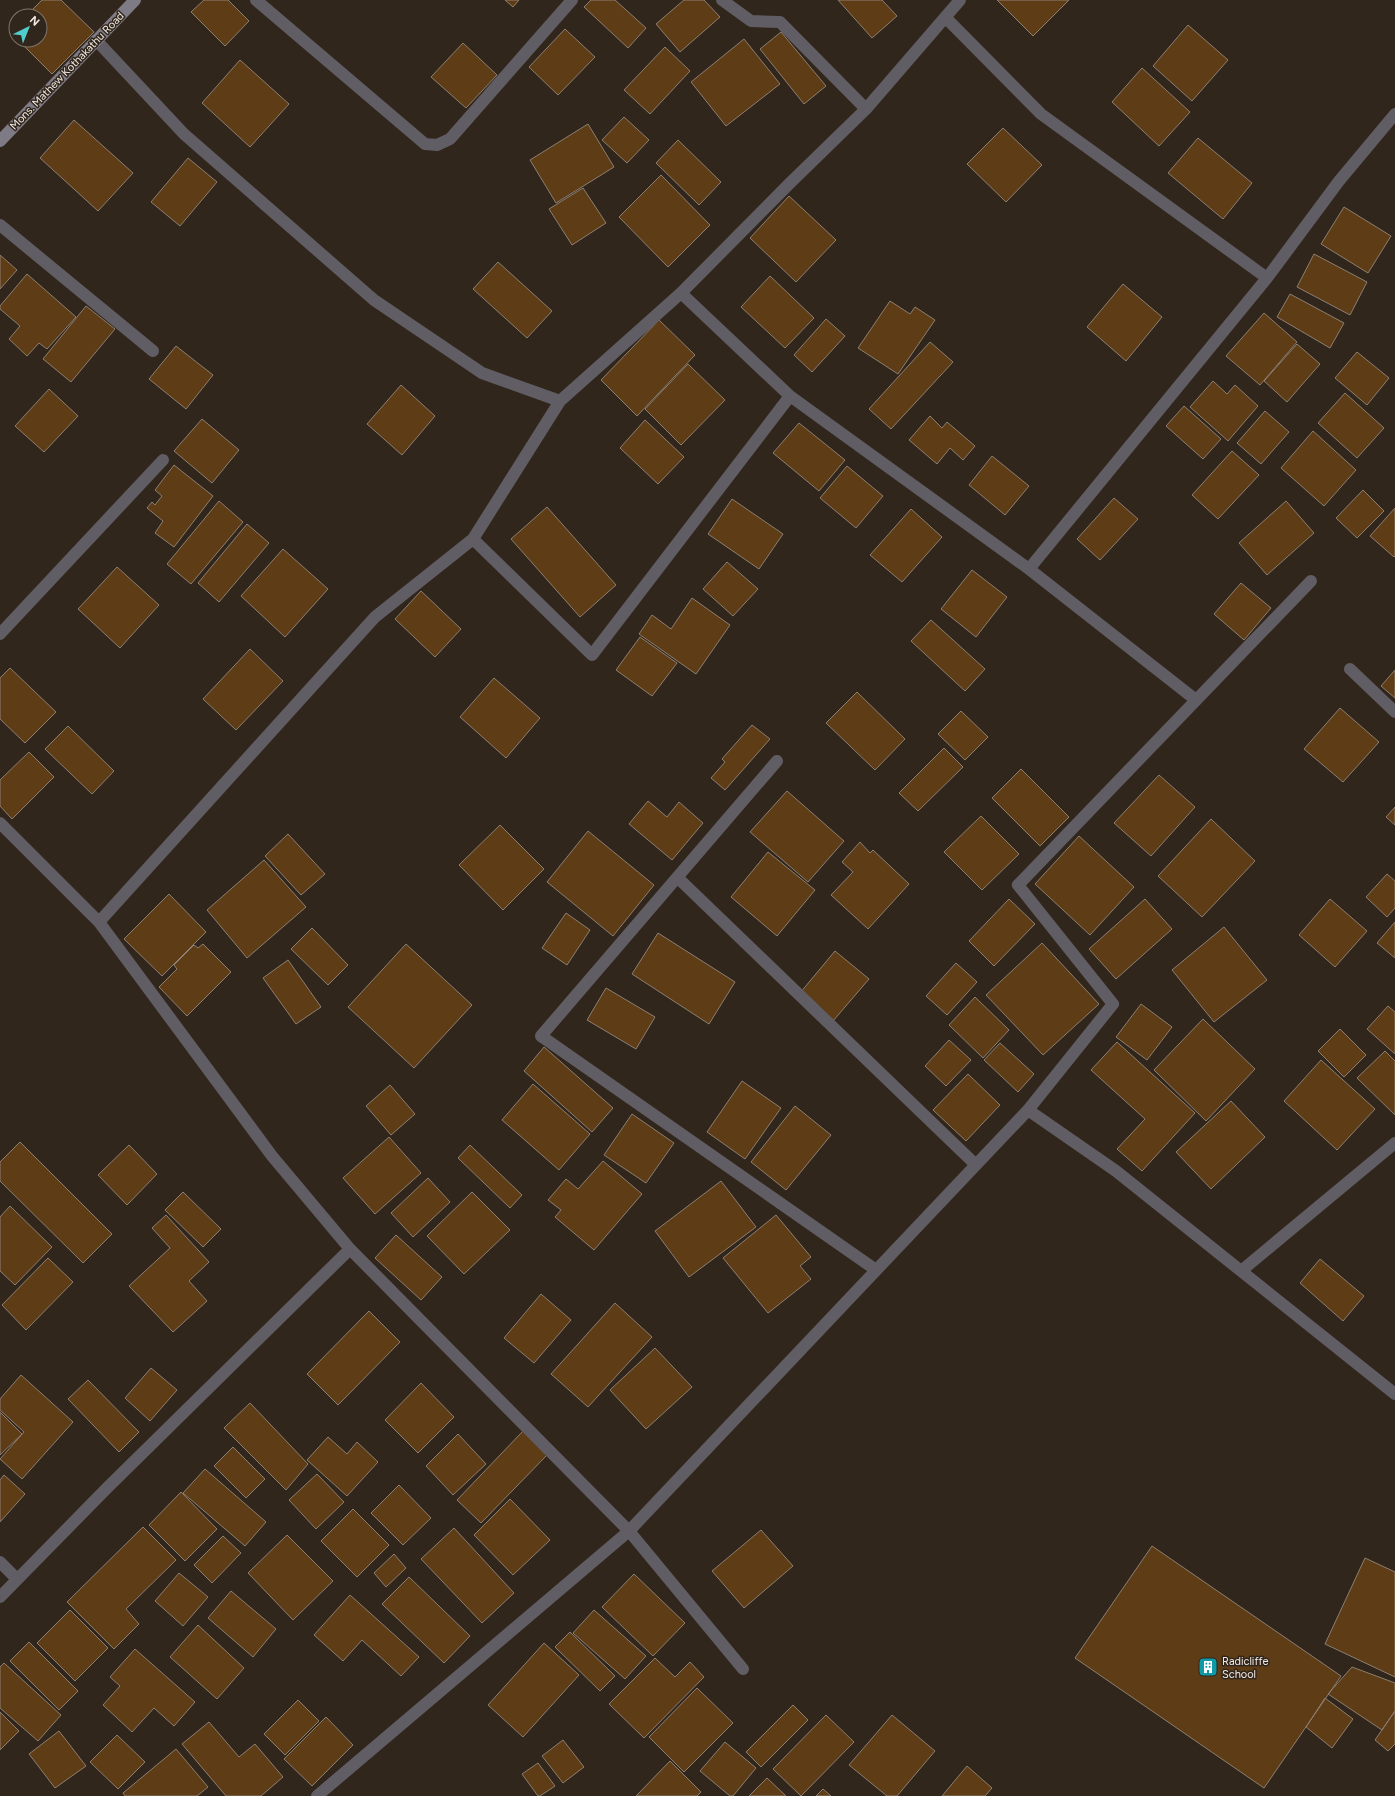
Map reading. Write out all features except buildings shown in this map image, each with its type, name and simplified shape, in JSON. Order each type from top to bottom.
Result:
[{"type":"street","name":"Mons. Mathew Kothakathu Road","points":[[0,141],[135,0]]},
{"type":"street","points":[[256,0],[425,144],[437,145],[450,139],[572,0]]},
{"type":"street","points":[[722,0],[751,21],[780,22],[866,109]]},
{"type":"street","points":[[99,922],[375,617],[474,539],[560,401],[681,293],[866,109],[960,0]]},
{"type":"street","points":[[946,18],[1041,114],[1267,278]]},
{"type":"street","points":[[96,40],[184,134],[374,300],[482,373],[560,401]]},
{"type":"street","points":[[1029,569],[1267,278],[1339,181],[1395,114]]},
{"type":"street","points":[[0,225],[153,351]]},
{"type":"street","points":[[681,293],[790,396],[1029,569],[1196,700]]},
{"type":"street","points":[[474,539],[592,655],[790,396]]},
{"type":"street","points":[[0,634],[163,460]]},
{"type":"street","points":[[317,1796],[629,1531],[1028,1110],[1113,1004],[1018,885],[1311,581]]},
{"type":"street","points":[[1350,669],[1395,712]]},
{"type":"street","points":[[777,761],[541,1036],[876,1270]]},
{"type":"street","points":[[0,823],[99,922],[272,1156],[350,1249],[629,1531],[743,1669]]},
{"type":"street","points":[[678,878],[976,1165]]},
{"type":"street","points":[[1028,1110],[1116,1171],[1241,1271],[1266,1289],[1395,1394]]},
{"type":"street","points":[[1241,1271],[1395,1143]]},
{"type":"street","points":[[0,1597],[112,1483],[350,1249]]},
{"type":"street","points":[[0,1562],[18,1579]]},
{"type":"place","name":"Radicliffe School","points":[[1208,1667]]}]
